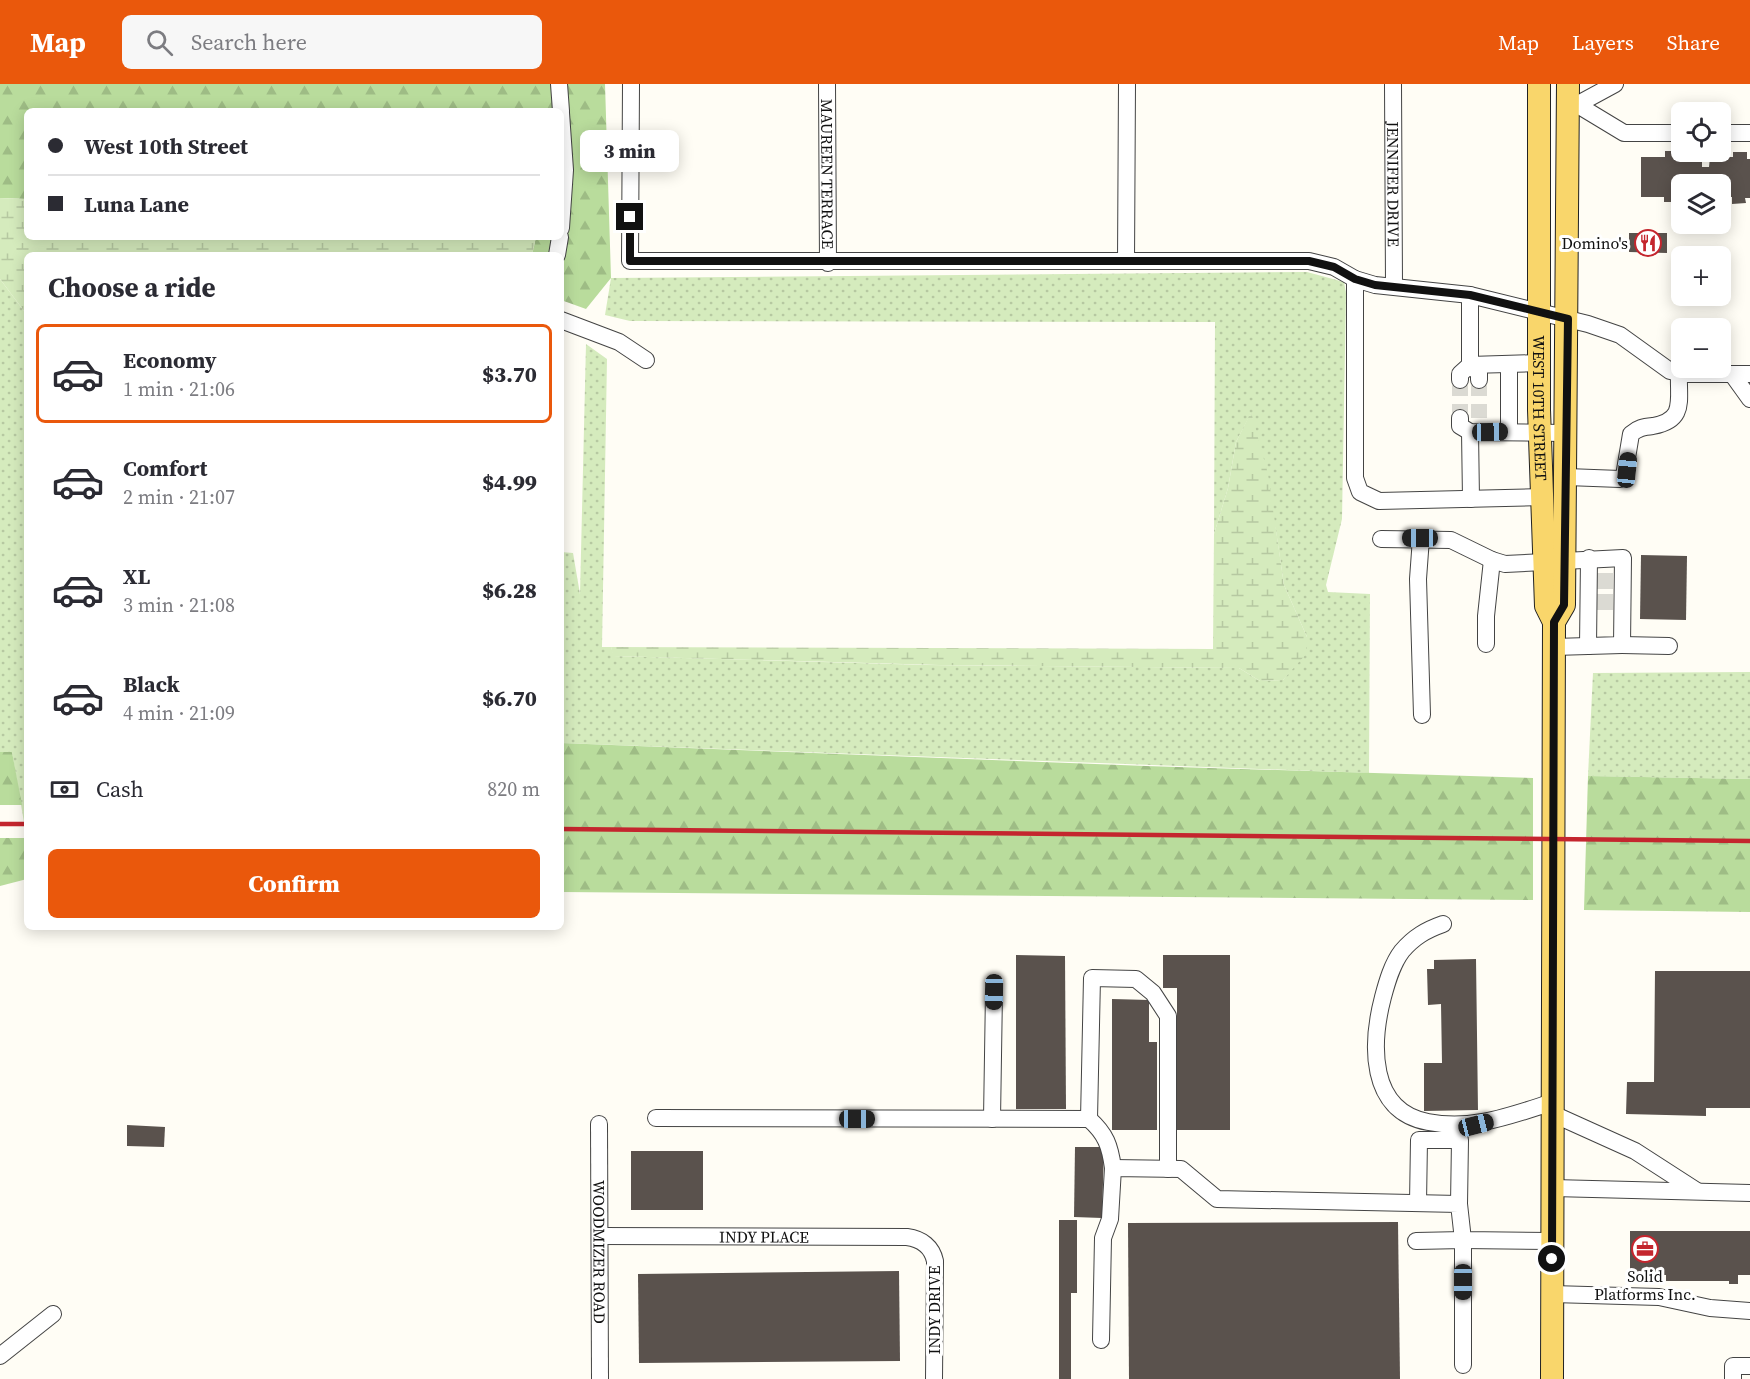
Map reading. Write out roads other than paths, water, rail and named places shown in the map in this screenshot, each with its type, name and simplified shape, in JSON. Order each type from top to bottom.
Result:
[{"type":"main road","name":"WEST 10TH STREET","points":[[1539,84],[1554,315],[1567,433],[1567,477],[1555,561]]},
{"type":"main road","name":"WEST 10TH STREET","points":[[1552,1379],[1554,622],[1564,605],[1542,497],[1539,363],[1554,315],[1571,98]]},
{"type":"street","points":[[559,84],[561,108]]},
{"type":"street","points":[[631,84],[630,261],[828,263],[1309,261],[1334,267],[1355,279],[1375,285],[1470,295],[1554,315],[1620,335],[1664,369],[1671,371]]},
{"type":"street","name":"MAUREEN TERRACE","points":[[827,84],[828,263]]},
{"type":"street","points":[[1126,261],[1127,84]]},
{"type":"street","name":"JENNIFER DRIVE","points":[[1393,84],[1394,286]]},
{"type":"street","points":[[1571,98],[1615,84]]},
{"type":"street","points":[[1571,98],[1624,133],[1671,133]]},
{"type":"street","points":[[1731,133],[1750,133]]},
{"type":"street","points":[[564,156],[564,184]]},
{"type":"street","points":[[1355,279],[1355,478],[1360,492],[1379,501],[1542,497]]},
{"type":"street","points":[[1470,295],[1470,365],[1479,373],[1479,380]]},
{"type":"street","points":[[564,321],[619,342],[646,360]]},
{"type":"street","points":[[1460,380],[1460,374],[1470,365],[1539,363]]},
{"type":"street","points":[[1509,364],[1509,432]]},
{"type":"street","points":[[1732,374],[1750,374]]},
{"type":"street","points":[[1732,374],[1750,399]]},
{"type":"street","points":[[1567,477],[1620,479],[1624,476],[1631,434],[1638,428],[1673,420],[1678,412],[1679,378]]},
{"type":"street","points":[[1460,418],[1460,426],[1475,425],[1509,432],[1567,433]]},
{"type":"street","points":[[1471,499],[1475,425]]},
{"type":"street","points":[[1381,538],[1451,540],[1492,560],[1515,565],[1590,558],[1623,558],[1606,581],[1605,602],[1588,646]]},
{"type":"street","points":[[1420,538],[1418,579],[1422,715]]},
{"type":"street","points":[[1590,558],[1606,581],[1605,602],[1622,645]]},
{"type":"street","points":[[1486,644],[1486,616],[1492,560]]},
{"type":"street","points":[[1554,647],[1670,646]]},
{"type":"street","points":[[1443,924],[1423,931],[1401,952],[1388,978],[1377,1022],[1375,1059],[1380,1081],[1391,1099],[1405,1113],[1426,1122],[1476,1125],[1553,1108],[1635,1151],[1697,1191]]},
{"type":"street","points":[[1089,1119],[1092,978],[1136,979],[1153,993],[1168,1016],[1168,1169]]},
{"type":"street","points":[[992,1119],[994,992]]},
{"type":"street","points":[[656,1118],[1089,1119],[1102,1131],[1110,1144],[1113,1168],[1110,1219],[1103,1238],[1101,1340]]},
{"type":"street","name":"WOODMIZER ROAD","points":[[599,1124],[600,1379]]},
{"type":"street","points":[[1418,1203],[1419,1140],[1460,1140],[1459,1204],[1463,1240],[1463,1365]]},
{"type":"street","points":[[1113,1168],[1181,1169],[1217,1199],[1459,1204]]},
{"type":"street","points":[[1553,1188],[1750,1193]]},
{"type":"street","name":"INDY PLACE","points":[[600,1236],[908,1237],[925,1244]]},
{"type":"street","points":[[1416,1241],[1551,1241]]},
{"type":"street","name":"INDY DRIVE","points":[[925,1244],[935,1261],[934,1379]]},
{"type":"street","points":[[1552,1294],[1659,1296],[1710,1308],[1750,1311]]},
{"type":"street","points":[[0,1356],[53,1314]]},
{"type":"street","points":[[1733,1379],[1733,1366],[1750,1366]]},
{"type":"tunnel","points":[[1460,380],[1460,418]]},
{"type":"tunnel","points":[[1479,380],[1479,418]]},
{"type":"tunnel","points":[[1597,581],[1613,581]]},
{"type":"tunnel","points":[[1597,602],[1613,602]]},
{"type":"railway","points":[[0,824],[24,824]]},
{"type":"railway","points":[[564,829],[1750,841]]},
{"type":"place","name":"Domino's","points":[[1648,243]]},
{"type":"place","name":"Solid Platforms Inc.","points":[[1645,1249]]}]
